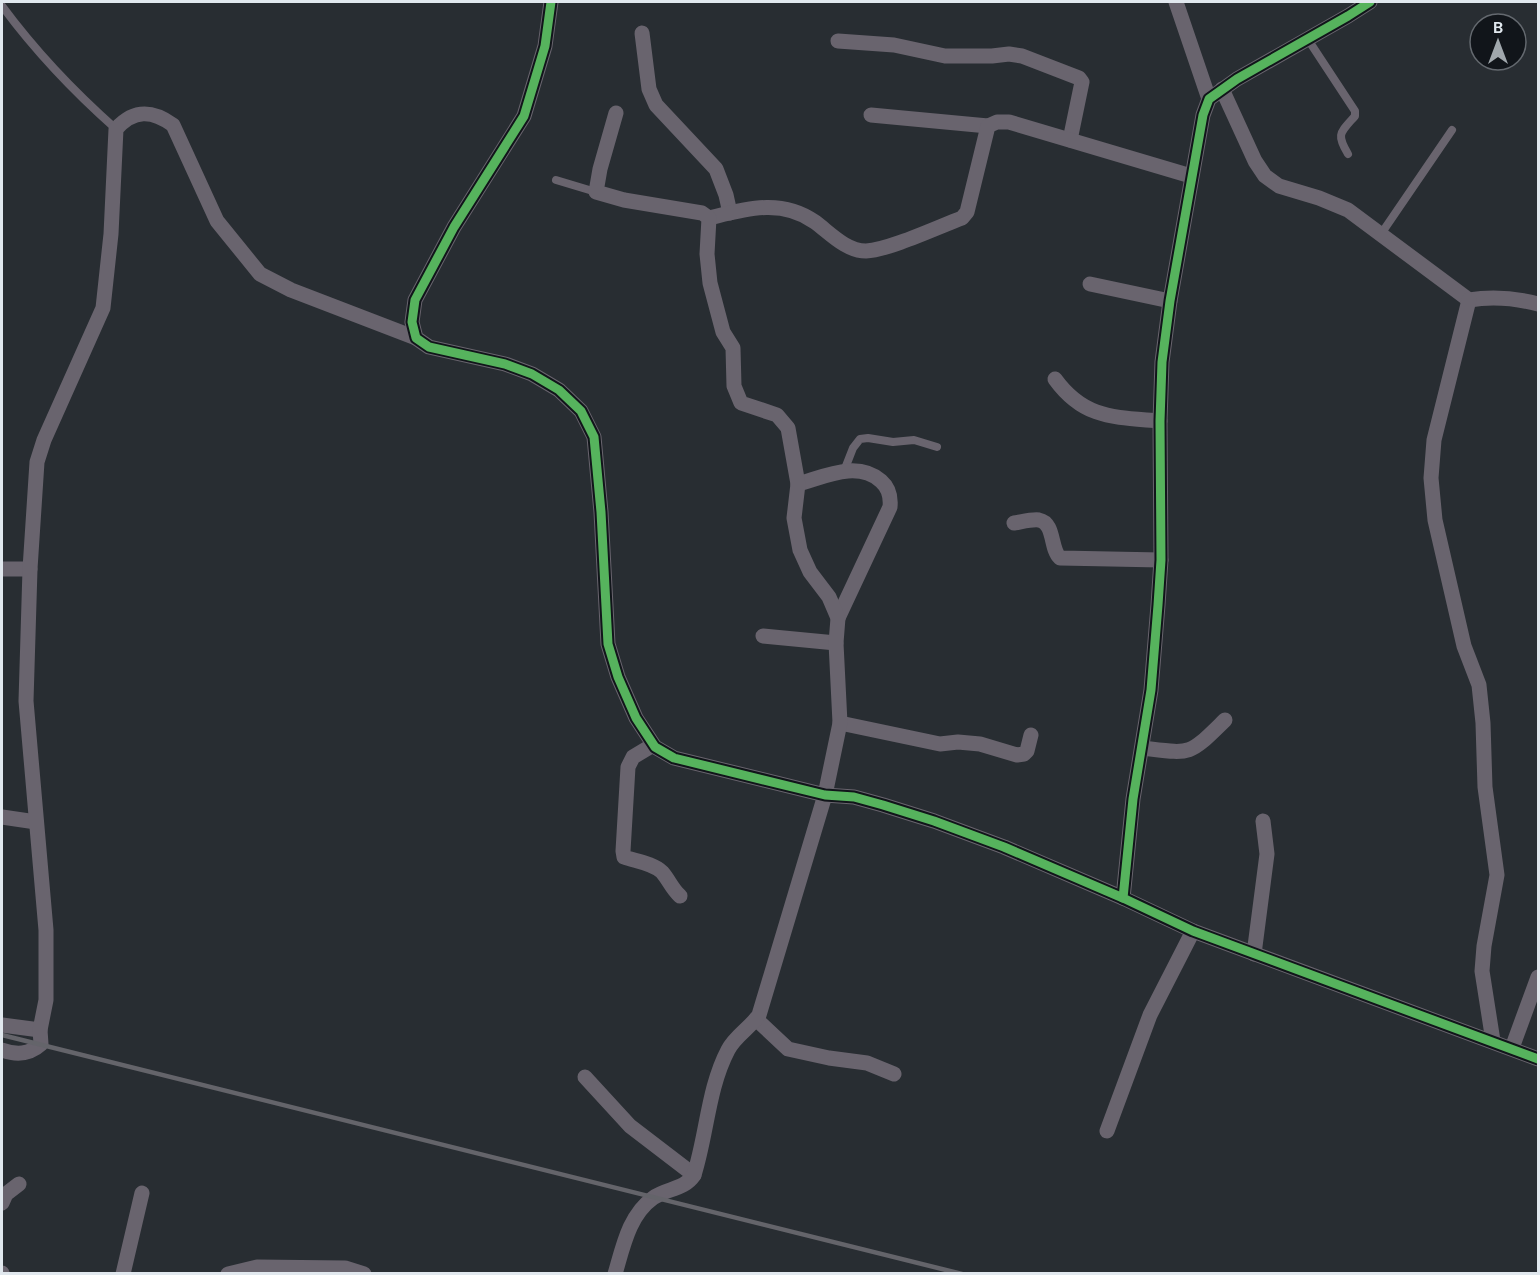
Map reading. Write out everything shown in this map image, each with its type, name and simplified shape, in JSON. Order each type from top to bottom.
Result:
[{"type":"street","points":[[416,338],[412,322],[415,300],[454,227],[524,116],[545,46],[552,2]]},
{"type":"street","points":[[1176,2],[1209,99]]},
{"type":"street","points":[[1123,898],[1133,799],[1151,690],[1161,560],[1162,362],[1170,301],[1203,115],[1209,99],[1222,89],[1370,2]]},
{"type":"street","points":[[642,33],[649,89],[656,105],[716,169],[730,213]]},
{"type":"street","points":[[838,41],[894,45],[945,56],[1009,54],[1022,56],[1079,78],[1082,82],[1070,140]]},
{"type":"street","points":[[1222,89],[1255,161],[1265,176],[1279,186],[1319,198],[1348,210],[1469,300],[1485,297],[1518,299],[1539,304]]},
{"type":"street","points":[[2,1050],[11,1053],[34,1051],[40,1044],[40,1030],[46,1000],[46,930],[26,701],[30,569],[37,462],[44,440],[103,308],[111,234],[113,144],[116,129],[125,119],[147,113],[173,125],[217,221],[260,274],[291,290],[416,338],[429,347],[505,364],[532,374],[559,390],[582,411],[594,437],[602,512],[608,644],[618,677],[636,718],[653,745],[674,758],[825,795],[854,797],[934,821],[1004,847],[1123,898],[1192,931],[1539,1059]]},
{"type":"street","points":[[616,113],[596,192],[624,200],[702,213],[709,218],[762,206],[787,210],[813,220],[851,248],[865,251],[883,248],[962,218],[967,212],[988,126]]},
{"type":"street","points":[[871,115],[988,126],[997,122],[1009,122],[1191,176]]},
{"type":"street","points":[[709,218],[707,254],[710,283],[723,332],[733,348],[734,387],[741,403],[777,415],[788,428],[798,484],[794,518],[800,550],[810,572],[829,597],[838,618]]},
{"type":"street","points":[[1090,284],[1170,301]]},
{"type":"street","points":[[1469,300],[1434,440],[1431,478],[1435,520],[1464,646],[1479,685],[1480,694],[1485,788],[1497,875],[1484,946],[1482,971],[1493,1041]]},
{"type":"street","points":[[1055,379],[1066,394],[1084,407],[1103,415],[1160,421]]},
{"type":"street","points":[[615,1274],[630,1226],[638,1213],[653,1197],[689,1182],[694,1175],[714,1087],[729,1048],[756,1019],[825,795],[840,723],[836,643],[838,618],[890,507],[891,500],[884,483],[864,471],[844,471],[798,484]]},
{"type":"street","points":[[1014,523],[1040,520],[1046,524],[1050,530],[1054,553],[1060,558],[1161,560]]},
{"type":"street","points":[[2,569],[30,569]]},
{"type":"street","points":[[763,636],[836,643]]},
{"type":"street","points":[[1142,748],[1188,752],[1197,747],[1225,720]]},
{"type":"street","points":[[840,723],[940,744],[958,742],[980,744],[1017,755],[1027,751],[1031,735]]},
{"type":"street","points":[[653,745],[633,756],[628,767],[624,857],[656,867],[680,896]]},
{"type":"street","points":[[2,817],[36,822]]},
{"type":"street","points":[[1254,954],[1267,854],[1263,821]]},
{"type":"street","points":[[1107,1131],[1150,1015],[1192,931]]},
{"type":"street","points":[[1512,1048],[1539,977]]},
{"type":"street","points":[[756,1019],[788,1049],[867,1063],[894,1074]]},
{"type":"street","points":[[2,1026],[40,1030]]},
{"type":"street","points":[[585,1077],[630,1126],[694,1175]]},
{"type":"street","points":[[2,1203],[6,1194],[19,1184]]},
{"type":"street","points":[[123,1274],[142,1193]]},
{"type":"street","points":[[228,1274],[257,1267],[345,1268],[364,1274]]},
{"type":"lane","points":[[2,6],[42,57],[76,94],[116,129]]},
{"type":"lane","points":[[1307,39],[1355,111],[1355,116],[1340,134],[1340,140],[1348,154]]},
{"type":"lane","points":[[1381,234],[1452,129]]},
{"type":"lane","points":[[556,180],[596,192]]},
{"type":"lane","points":[[844,471],[853,448],[860,439],[893,442],[914,440],[937,447]]},
{"type":"railway","points":[[2,1035],[962,1274]]},
{"type":"cycle path","points":[[551,2],[545,46],[524,116],[454,227],[415,300],[412,322],[416,338],[429,347],[505,364],[532,374],[559,390],[581,411],[594,437],[601,512],[608,644],[618,677],[636,718],[655,747],[674,758],[825,795],[854,797],[883,805],[1004,847],[1123,898]]},
{"type":"cycle path","points":[[1370,2],[1237,79],[1209,99],[1203,115],[1170,301],[1162,362],[1161,560],[1158,605],[1151,690],[1133,799],[1123,898],[1193,931],[1538,1059]]}]
